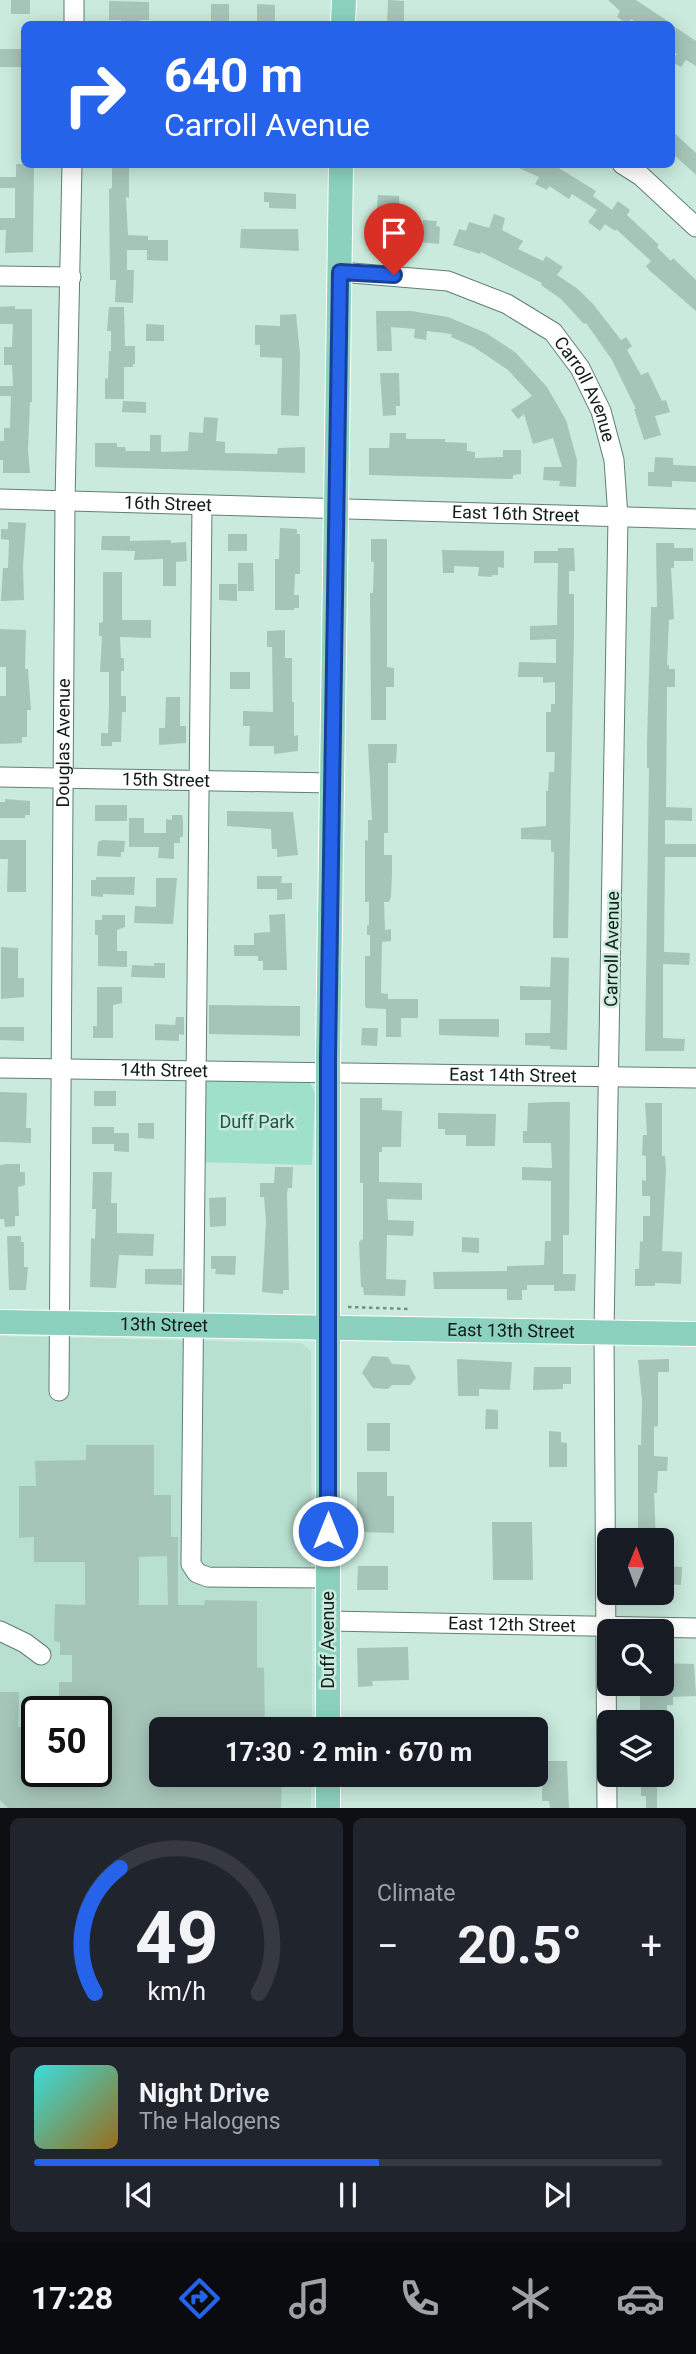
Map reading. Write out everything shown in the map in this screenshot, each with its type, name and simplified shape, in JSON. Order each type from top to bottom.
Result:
[{"type":"main road","points":[[343,21],[344,0]]},
{"type":"main road","name":"Duff Avenue","points":[[328,1717],[328,1072],[341,168]]},
{"type":"main road","name":"13th Street","points":[[0,1322],[328,1326]]},
{"type":"main road","name":"East 13th Street","points":[[328,1326],[696,1334]]},
{"type":"main road","points":[[328,1787],[328,1808]]},
{"type":"street","points":[[74,0],[74,21]]},
{"type":"street","name":"Douglas Avenue","points":[[59,1391],[65,502],[72,168]]},
{"type":"street","points":[[628,168],[641,176],[696,228]]},
{"type":"street","name":"Carroll Avenue","points":[[340,272],[448,281],[507,304],[552,332],[580,368],[601,411],[614,460],[618,517],[604,1332],[606,1619]]},
{"type":"street","points":[[0,276],[71,277]]},
{"type":"street","name":"16th Street","points":[[0,499],[336,509]]},
{"type":"street","points":[[202,506],[191,1564],[197,1573],[208,1577],[328,1578]]},
{"type":"street","name":"East 16th Street","points":[[336,509],[696,519]]},
{"type":"street","name":"15th Street","points":[[0,777],[332,783]]},
{"type":"street","name":"14th Street","points":[[0,1068],[328,1072]]},
{"type":"street","name":"East 14th Street","points":[[328,1072],[696,1077]]},
{"type":"street","name":"East 12th Street","points":[[328,1620],[597,1626]]},
{"type":"street","name":"East 12th Street","points":[[674,1628],[696,1628]]},
{"type":"street","points":[[0,1631],[25,1643],[41,1655]]},
{"type":"street","name":"Carroll Avenue","points":[[606,1696],[607,1808]]},
{"type":"shaded area","points":[[0,1336],[301,1343],[311,1351],[312,1717],[149,1717],[149,1787],[311,1787],[311,1808],[0,1808]]},
{"type":"green space","name":"Duff Park","points":[[199,1079],[310,1083],[315,1093],[312,1165],[198,1162]]},
{"type":"building","points":[[11,0],[30,0],[30,14],[11,14]]},
{"type":"building","points":[[388,0],[404,1],[404,21],[387,21]]},
{"type":"building","points":[[608,0],[636,0],[668,21],[623,21],[617,17],[620,11]]},
{"type":"building","points":[[109,1],[149,2],[149,20],[109,20]]},
{"type":"building","points":[[211,4],[229,4],[229,21],[211,21]]},
{"type":"building","points":[[257,4],[275,5],[275,21],[257,21]]},
{"type":"building","points":[[675,27],[696,41],[696,66],[686,60],[681,67],[675,64]]},
{"type":"building","points":[[0,49],[21,49],[21,67],[0,67]]},
{"type":"building","points":[[675,134],[696,153],[696,175],[675,156]]},
{"type":"building","points":[[16,164],[21,164],[21,168],[34,168],[33,252],[5,253],[6,230],[0,230],[0,218],[15,218],[15,188],[0,188],[0,177],[16,177]]},
{"type":"building","points":[[112,168],[129,168],[129,198],[126,197],[128,235],[148,236],[148,240],[168,240],[168,261],[147,260],[147,250],[127,250],[127,270],[134,270],[133,303],[115,302],[116,280],[110,280],[109,189],[112,188]]},
{"type":"building","points":[[519,168],[559,168],[596,191],[593,196],[612,210],[618,201],[630,210],[627,215],[659,245],[657,247],[696,280],[696,311],[649,270],[646,266],[651,261],[616,229],[615,231],[605,224],[600,231],[588,222],[597,210],[572,194],[569,199],[549,186],[547,190],[535,184],[539,177]]},
{"type":"building","points":[[264,192],[296,194],[296,209],[269,208],[269,202],[264,202]]},
{"type":"building","points":[[378,195],[399,196],[400,223],[423,225],[423,220],[437,221],[436,226],[440,227],[439,244],[400,240],[372,241],[372,222],[376,222]]},
{"type":"building","points":[[494,214],[505,218],[502,230],[523,241],[518,249],[543,261],[546,256],[563,267],[557,275],[578,289],[593,304],[621,340],[626,337],[632,346],[627,350],[641,375],[648,372],[662,401],[666,400],[670,412],[655,416],[661,435],[644,440],[636,409],[612,360],[586,323],[584,324],[561,299],[541,285],[542,283],[481,252],[480,254],[453,245],[459,229],[466,231],[469,222],[489,228]]},
{"type":"building","points":[[241,229],[298,229],[299,251],[240,248]]},
{"type":"building","points":[[15,306],[15,309],[32,309],[32,402],[28,450],[30,473],[3,473],[3,460],[0,460],[0,441],[4,441],[4,428],[10,428],[11,396],[0,396],[0,386],[13,386],[12,365],[4,365],[4,347],[12,347],[13,324],[0,324],[0,307]]},
{"type":"building","points":[[109,307],[124,307],[125,346],[135,346],[135,364],[133,367],[124,367],[124,399],[105,399],[105,378],[108,379],[111,351],[111,331],[107,331]]},
{"type":"building","points":[[376,311],[411,311],[448,317],[486,333],[515,352],[547,387],[566,420],[577,460],[576,487],[559,486],[560,481],[543,480],[544,467],[562,467],[553,438],[533,444],[524,414],[518,419],[511,410],[532,396],[508,370],[474,347],[451,337],[452,334],[427,331],[426,340],[414,338],[415,329],[391,327],[392,351],[377,351]]},
{"type":"building","points":[[296,314],[300,354],[299,416],[281,415],[282,358],[260,357],[260,345],[255,345],[255,325],[280,326],[280,315]]},
{"type":"building","points":[[146,324],[164,325],[164,341],[146,341]]},
{"type":"building","points":[[380,373],[399,373],[400,406],[396,406],[396,415],[383,416]]},
{"type":"building","points":[[123,401],[146,402],[146,413],[122,412]]},
{"type":"building","points":[[204,417],[218,418],[216,441],[225,442],[225,453],[277,454],[278,448],[305,447],[305,473],[95,467],[95,443],[117,443],[117,447],[125,447],[126,451],[150,451],[150,435],[161,435],[161,452],[188,451],[189,432],[203,433]]},
{"type":"building","points":[[390,433],[406,433],[406,439],[445,439],[445,442],[467,443],[467,451],[475,452],[475,458],[503,457],[503,450],[521,450],[521,474],[513,475],[513,479],[369,475],[369,448],[389,448]]},
{"type":"building","points":[[655,457],[673,458],[673,465],[696,466],[696,482],[672,481],[672,487],[648,486],[648,472],[654,472]]},
{"type":"building","points":[[8,522],[26,523],[24,600],[1,601],[3,568],[8,568],[9,540],[1,539],[1,529],[8,529]]},
{"type":"building","points":[[280,528],[297,529],[297,534],[300,534],[300,574],[295,574],[294,595],[299,595],[299,608],[294,610],[275,610],[275,559],[279,559]]},
{"type":"building","points":[[228,534],[247,534],[247,551],[228,551]]},
{"type":"building","points":[[102,536],[130,536],[130,541],[186,542],[187,561],[176,562],[176,586],[163,586],[163,559],[134,560],[135,551],[101,550]]},
{"type":"building","points":[[371,539],[387,539],[387,667],[394,668],[394,687],[386,687],[386,720],[371,720],[370,593],[373,593],[374,562],[371,562]]},
{"type":"building","points":[[656,543],[674,543],[674,548],[693,548],[693,561],[674,561],[674,568],[671,568],[674,619],[669,620],[667,665],[669,669],[675,669],[675,687],[667,687],[666,807],[692,808],[692,821],[665,820],[665,844],[696,844],[696,857],[665,857],[664,952],[690,953],[689,965],[663,964],[663,1038],[685,1039],[684,1051],[645,1051],[649,768],[647,741],[651,607],[657,607]]},
{"type":"building","points":[[558,548],[574,548],[575,571],[569,571],[569,594],[574,594],[574,632],[568,938],[553,938],[554,852],[551,852],[551,840],[521,839],[521,828],[546,826],[546,791],[549,772],[554,772],[555,752],[546,752],[546,712],[551,712],[551,704],[555,704],[555,682],[543,683],[543,677],[518,677],[519,662],[556,663],[556,639],[530,640],[530,626],[557,625],[558,563],[534,563],[534,551],[558,551]]},
{"type":"building","points":[[442,550],[504,551],[504,568],[498,567],[498,575],[492,577],[478,576],[479,567],[454,566],[454,573],[443,573]]},
{"type":"building","points":[[238,563],[253,563],[254,591],[238,591]]},
{"type":"building","points":[[103,572],[122,572],[122,620],[151,620],[151,638],[120,637],[121,658],[124,658],[121,696],[126,696],[126,712],[122,712],[121,742],[112,742],[112,746],[101,746],[101,733],[108,733],[109,705],[109,672],[100,672],[102,636],[99,636],[99,623],[103,622]]},
{"type":"building","points":[[219,584],[237,584],[237,601],[219,600]]},
{"type":"building","points":[[0,629],[26,630],[25,669],[28,669],[31,710],[27,710],[27,737],[22,737],[22,743],[0,744],[0,696],[6,696],[6,667],[0,667]]},
{"type":"building","points":[[285,630],[285,658],[292,658],[294,736],[298,735],[298,751],[274,754],[274,746],[249,746],[250,726],[243,726],[243,711],[273,712],[272,647],[267,647],[267,631]]},
{"type":"building","points":[[230,672],[250,672],[250,689],[230,689]]},
{"type":"building","points":[[166,697],[180,697],[180,726],[186,726],[186,743],[159,745],[159,728],[165,728]]},
{"type":"building","points":[[368,744],[397,744],[396,763],[388,763],[388,833],[384,833],[384,855],[392,855],[392,872],[391,897],[389,902],[384,902],[385,930],[391,929],[391,941],[382,942],[381,993],[388,994],[388,999],[418,999],[418,1018],[401,1018],[401,1037],[386,1037],[386,1009],[366,1008],[365,1005],[365,956],[370,956],[370,935],[367,935],[369,902],[365,902],[365,840],[368,841],[368,820],[372,820]]},
{"type":"building","points":[[5,799],[30,801],[30,815],[25,815],[25,818],[0,818],[0,802],[5,802]]},
{"type":"building","points":[[95,805],[127,805],[127,821],[95,821]]},
{"type":"building","points":[[227,811],[293,812],[298,855],[277,857],[277,849],[272,849],[271,829],[227,826]]},
{"type":"building","points":[[172,815],[182,815],[183,820],[183,837],[180,837],[180,843],[174,843],[174,859],[158,858],[159,847],[129,847],[129,818],[144,818],[144,833],[166,833],[166,819],[172,820]]},
{"type":"building","points":[[0,840],[26,840],[26,892],[7,892],[8,859],[0,859]]},
{"type":"building","points":[[125,841],[121,857],[97,856],[98,842]]},
{"type":"building","points":[[257,876],[282,876],[281,883],[292,883],[292,899],[277,900],[277,889],[257,889]]},
{"type":"building","points":[[96,877],[135,877],[134,895],[91,896],[91,880],[96,880]]},
{"type":"building","points":[[156,878],[177,878],[173,924],[134,923],[135,906],[156,907]]},
{"type":"building","points":[[285,914],[287,970],[263,970],[263,961],[258,961],[258,956],[234,956],[234,945],[254,945],[254,933],[270,932],[269,915]]},
{"type":"building","points":[[102,915],[125,915],[125,927],[117,930],[117,951],[127,951],[127,967],[98,966],[95,920],[102,920]]},
{"type":"building","points":[[1,947],[18,948],[18,978],[24,978],[24,997],[1,999]]},
{"type":"building","points":[[551,957],[569,958],[567,1050],[525,1045],[525,1033],[550,1033],[551,1000],[520,1000],[520,986],[550,987]]},
{"type":"building","points":[[154,963],[165,963],[165,978],[131,977],[132,965],[154,966]]},
{"type":"building","points":[[97,987],[122,987],[122,1003],[113,1005],[113,1038],[93,1038],[93,1026],[97,1026]]},
{"type":"building","points":[[209,1005],[300,1006],[300,1036],[209,1034]]},
{"type":"building","points":[[176,1017],[184,1017],[184,1035],[179,1034],[179,1041],[155,1040],[155,1024],[175,1025]]},
{"type":"building","points":[[439,1019],[499,1019],[499,1037],[439,1035]]},
{"type":"building","points":[[0,1027],[24,1027],[24,1041],[0,1040]]},
{"type":"building","points":[[362,1028],[378,1028],[377,1046],[361,1045]]},
{"type":"building","points":[[94,1091],[116,1091],[116,1106],[94,1106]]},
{"type":"building","points":[[0,1092],[27,1093],[26,1128],[31,1128],[31,1143],[0,1142]]},
{"type":"building","points":[[360,1098],[382,1098],[382,1110],[402,1111],[401,1147],[382,1147],[382,1152],[379,1152],[379,1182],[422,1183],[422,1200],[387,1199],[388,1220],[414,1221],[413,1236],[387,1235],[386,1279],[406,1280],[405,1296],[364,1295],[361,1287],[359,1242],[363,1239],[363,1183],[360,1183]]},
{"type":"building","points":[[570,1102],[569,1235],[563,1235],[563,1274],[576,1274],[575,1291],[554,1291],[554,1285],[527,1285],[527,1290],[522,1290],[522,1300],[507,1300],[507,1289],[434,1289],[433,1272],[507,1271],[507,1266],[544,1265],[545,1241],[551,1241],[551,1181],[522,1180],[522,1167],[552,1168],[551,1143],[523,1143],[523,1131],[527,1131],[528,1103]]},
{"type":"building","points":[[645,1103],[662,1103],[662,1156],[665,1156],[666,1169],[662,1251],[682,1252],[681,1284],[655,1283],[655,1286],[635,1286],[640,1241],[643,1242],[643,1216],[650,1216],[650,1196],[642,1196],[642,1180],[646,1181],[646,1156],[642,1155],[643,1135],[647,1135]]},
{"type":"building","points":[[438,1113],[496,1114],[495,1146],[466,1146],[466,1135],[445,1135],[445,1129],[438,1129]]},
{"type":"building","points":[[138,1123],[154,1123],[154,1139],[138,1138]]},
{"type":"building","points":[[92,1127],[114,1127],[114,1133],[129,1133],[129,1152],[114,1151],[114,1144],[92,1144]]},
{"type":"building","points":[[20,1164],[20,1172],[25,1172],[25,1185],[18,1187],[19,1216],[15,1216],[15,1226],[5,1227],[4,1219],[0,1219],[0,1165]]},
{"type":"building","points":[[275,1167],[293,1167],[292,1188],[288,1188],[287,1193],[289,1290],[283,1290],[283,1294],[262,1292],[266,1221],[264,1197],[260,1197],[260,1183],[274,1183]]},
{"type":"building","points":[[93,1172],[112,1172],[111,1203],[117,1203],[117,1233],[154,1234],[153,1256],[119,1255],[116,1288],[90,1287],[91,1238],[95,1239],[96,1209],[92,1209]]},
{"type":"building","points":[[226,1197],[226,1226],[210,1227],[209,1198]]},
{"type":"building","points":[[7,1236],[21,1236],[21,1242],[24,1242],[24,1267],[28,1267],[26,1290],[9,1290]]},
{"type":"building","points":[[462,1237],[479,1238],[479,1253],[462,1252]]},
{"type":"building","points":[[211,1256],[236,1256],[235,1275],[215,1274],[216,1269],[211,1269]]},
{"type":"building","points":[[145,1269],[182,1269],[182,1285],[145,1284]]},
{"type":"building","points":[[372,1356],[388,1357],[392,1364],[409,1365],[416,1378],[410,1385],[392,1385],[388,1389],[373,1388],[362,1373]]},
{"type":"building","points":[[457,1359],[512,1362],[510,1390],[479,1389],[479,1396],[458,1396]]},
{"type":"building","points":[[669,1359],[669,1372],[658,1372],[658,1426],[654,1427],[654,1456],[668,1457],[667,1471],[658,1471],[657,1493],[654,1493],[655,1528],[638,1528],[638,1445],[641,1445],[642,1400],[638,1360]]},
{"type":"building","points":[[534,1367],[571,1367],[571,1384],[563,1384],[563,1389],[533,1390]]},
{"type":"building","points":[[486,1409],[498,1410],[498,1429],[485,1429]]},
{"type":"building","points":[[367,1423],[390,1423],[390,1451],[367,1451]]},
{"type":"building","points":[[549,1431],[561,1432],[561,1442],[567,1443],[567,1467],[549,1467]]},
{"type":"building","points":[[86,1445],[154,1445],[154,1495],[171,1495],[171,1537],[178,1537],[178,1605],[204,1605],[205,1600],[257,1601],[257,1667],[264,1668],[265,1717],[149,1717],[149,1787],[282,1787],[281,1808],[8,1808],[0,1800],[0,1692],[19,1692],[21,1787],[112,1787],[112,1696],[59,1696],[59,1682],[72,1682],[72,1655],[60,1655],[60,1642],[54,1641],[55,1604],[85,1605],[85,1562],[34,1562],[34,1537],[19,1538],[19,1486],[36,1486],[35,1461],[86,1460]],"holes":[[[167,1556],[168,1605],[139,1605],[139,1557]]]},
{"type":"building","points":[[357,1472],[387,1472],[387,1496],[394,1496],[394,1533],[363,1532],[363,1518],[357,1518]]},
{"type":"building","points":[[492,1522],[532,1522],[533,1580],[493,1580]]},
{"type":"building","points":[[358,1566],[388,1566],[388,1590],[357,1590]]},
{"type":"building","points":[[674,1566],[682,1567],[681,1585],[674,1585]]},
{"type":"building","points":[[408,1647],[409,1680],[372,1681],[373,1686],[358,1687],[357,1648]]},
{"type":"building","points":[[674,1663],[694,1664],[696,1696],[673,1697],[673,1705],[667,1705],[667,1710],[640,1710],[640,1696],[674,1696]]},
{"type":"building","points":[[548,1761],[567,1761],[569,1808],[550,1808],[549,1801],[542,1801],[542,1787],[548,1787]]},
{"type":"building","points":[[641,1787],[657,1787],[657,1808],[646,1808],[646,1796],[641,1796]]},
{"type":"route","points":[[328,1531],[328,1057],[340,272],[394,275]]}]
